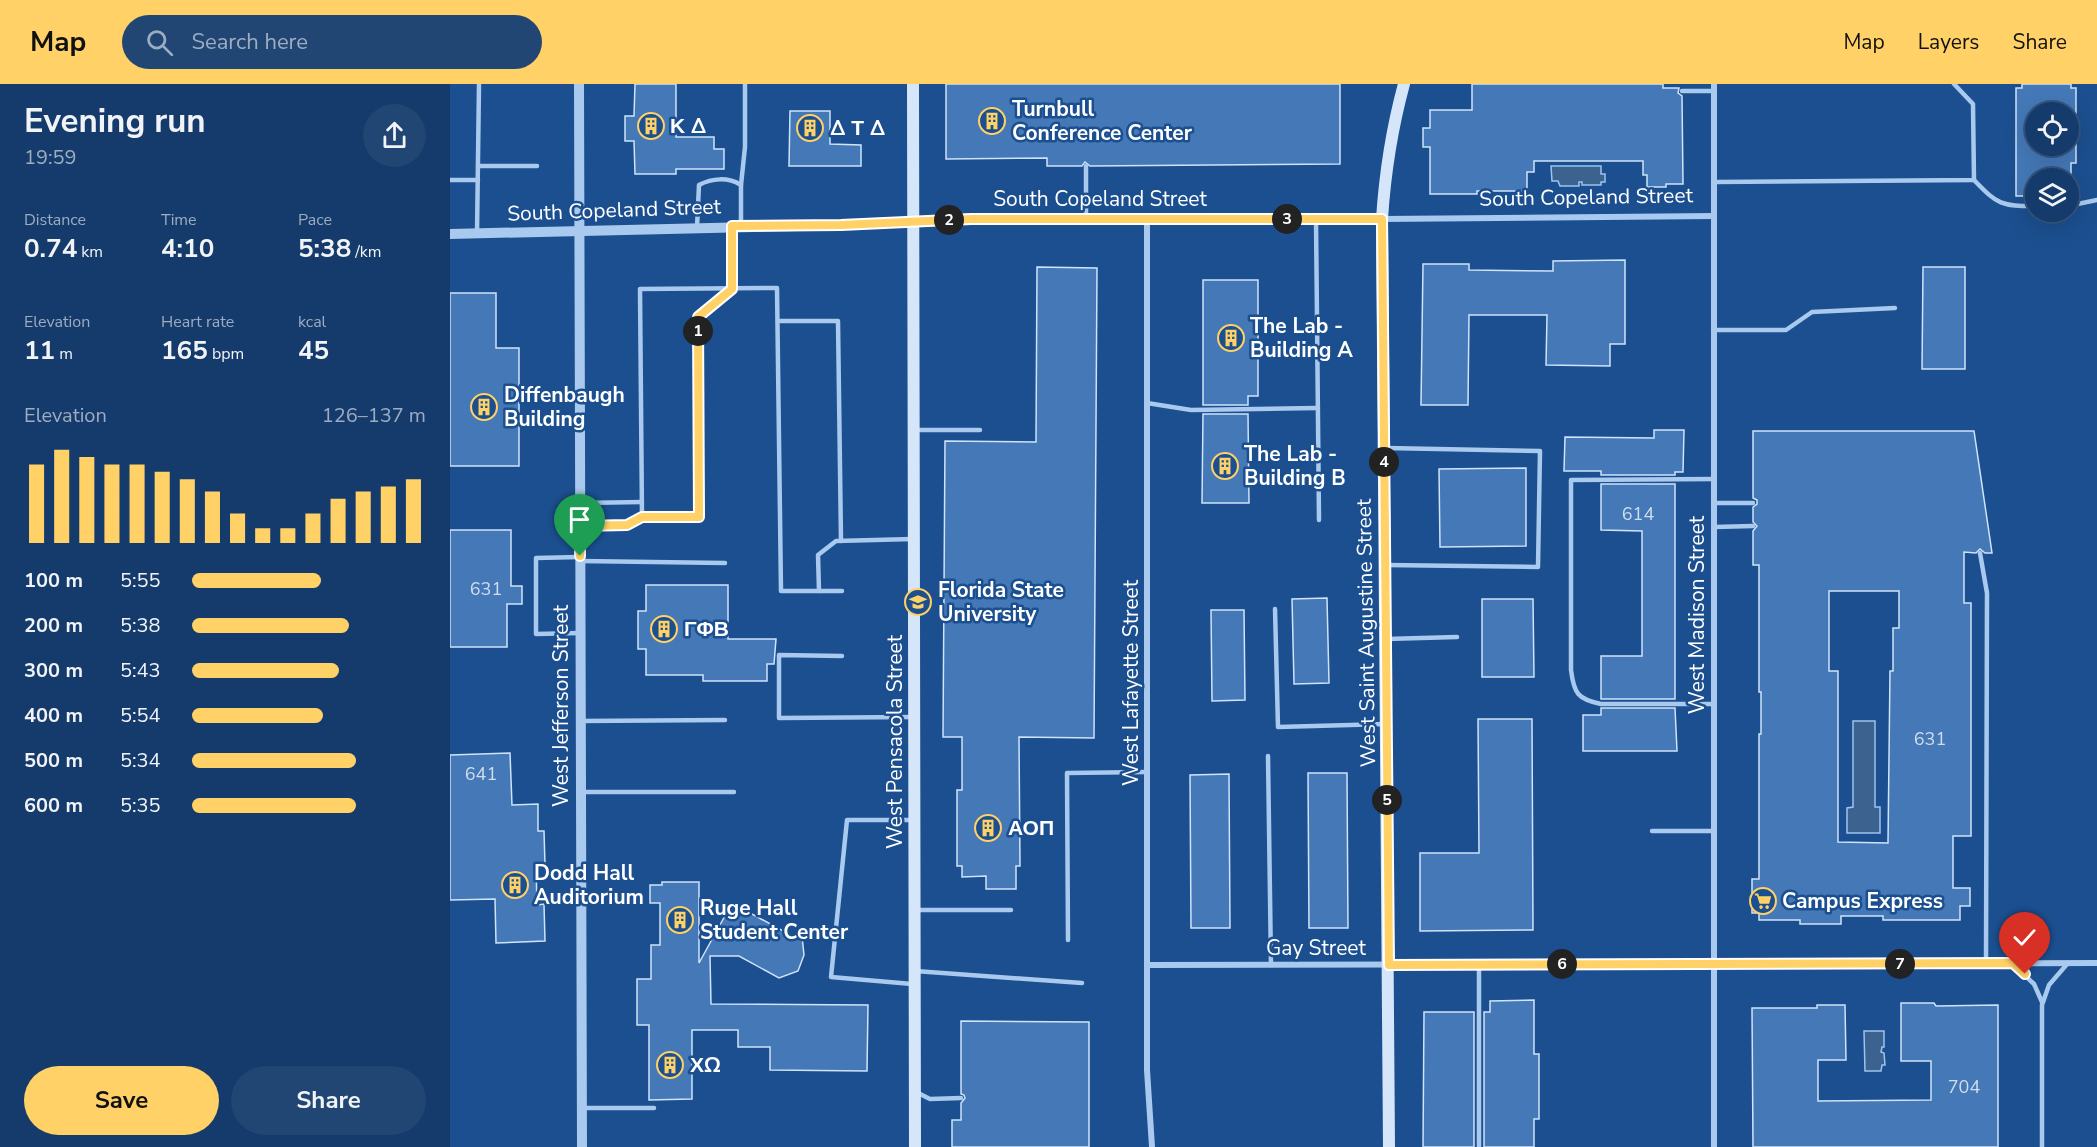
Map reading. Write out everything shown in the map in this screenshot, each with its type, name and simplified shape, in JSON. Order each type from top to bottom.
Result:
[{"type":"main road","name":"West Pensacola Street","points":[[913,84],[915,1147]]},
{"type":"main road","name":"West Saint Augustine Street","points":[[1389,1147],[1382,219],[1388,159],[1402,84]]},
{"type":"street","name":"West Jefferson Street","points":[[579,84],[582,1147]]},
{"type":"street","name":"West Madison Street","points":[[1714,88],[1714,1147]]},
{"type":"street","name":"South Copeland Street","points":[[450,234],[1086,218],[1382,219],[1714,216]]},
{"type":"street","name":"West Lafayette Street","points":[[1147,218],[1147,1070],[1152,1147]]},
{"type":"street","name":"Gay Street","points":[[1147,965],[2097,963]]},
{"type":"lane","points":[[477,234],[479,84]]},
{"type":"lane","points":[[580,526],[627,525],[642,517],[699,517],[698,317],[732,289],[745,147],[745,84]]},
{"type":"lane","points":[[1954,84],[1973,104],[1974,180]]},
{"type":"lane","points":[[1682,91],[1714,88]]},
{"type":"lane","points":[[478,166],[537,166]]},
{"type":"lane","points":[[1086,166],[1086,218]]},
{"type":"lane","points":[[450,180],[478,180]]},
{"type":"lane","points":[[697,227],[699,186],[709,180],[732,180],[741,185]]},
{"type":"lane","points":[[1715,182],[1974,180],[1997,202],[2010,206],[2025,206]]},
{"type":"lane","points":[[2079,204],[2097,200]]},
{"type":"lane","points":[[1316,219],[1319,520]]},
{"type":"lane","points":[[642,517],[640,289],[777,288],[781,591],[842,591]]},
{"type":"lane","points":[[1713,330],[1786,330],[1812,312],[1895,308]]},
{"type":"lane","points":[[778,321],[838,321],[842,541]]},
{"type":"lane","points":[[1147,403],[1191,410],[1317,408]]},
{"type":"lane","points":[[913,430],[980,430]]},
{"type":"lane","points":[[1384,448],[1540,451],[1538,567],[1385,565]]},
{"type":"lane","points":[[1714,479],[1571,480],[1570,658],[1573,688],[1584,700],[1600,704],[1714,704]]},
{"type":"lane","points":[[580,503],[642,502]]},
{"type":"lane","points":[[1714,503],[1753,503]]},
{"type":"lane","points":[[1714,527],[1753,526]]},
{"type":"lane","points":[[819,591],[818,555],[836,541],[914,539]]},
{"type":"lane","points":[[1980,553],[1987,593],[1986,964]]},
{"type":"lane","points":[[580,633],[536,634],[536,558],[725,563]]},
{"type":"lane","points":[[1275,609],[1278,727],[1387,724]]},
{"type":"lane","points":[[1386,639],[1457,637]]},
{"type":"lane","points":[[842,656],[779,655],[778,718],[914,717]]},
{"type":"lane","points":[[580,721],[725,720]]},
{"type":"lane","points":[[1268,756],[1271,965]]},
{"type":"lane","points":[[1068,940],[1067,773],[1147,772]]},
{"type":"lane","points":[[581,792],[734,792]]},
{"type":"lane","points":[[915,820],[848,820],[831,977],[915,985]]},
{"type":"lane","points":[[1652,831],[1714,831]]},
{"type":"lane","points":[[915,910],[1011,910]]},
{"type":"lane","points":[[2013,963],[2034,984],[2042,1005]]},
{"type":"lane","points":[[2042,1147],[2042,1005],[2049,985],[2068,963]]},
{"type":"lane","points":[[1479,965],[1479,1147]]},
{"type":"lane","points":[[915,971],[1082,983]]},
{"type":"lane","points":[[915,1092],[930,1099],[961,1098]]},
{"type":"lane","points":[[582,1108],[654,1108]]},
{"type":"water","points":[[1551,166],[1601,166],[1601,174],[1605,174],[1605,182],[1601,182],[1601,185],[1582,185],[1582,182],[1579,182],[1579,186],[1560,186],[1558,181],[1552,181]]},
{"type":"water","points":[[1853,721],[1875,721],[1875,807],[1880,807],[1880,833],[1847,833],[1847,808],[1853,807]]},
{"type":"water","points":[[1864,1031],[1884,1031],[1884,1047],[1881,1052],[1884,1053],[1885,1065],[1882,1065],[1881,1071],[1865,1071]]},
{"type":"building","name":"Κ Δ","points":[[635,84],[676,84],[676,137],[714,137],[714,149],[724,149],[724,169],[676,169],[676,174],[635,174],[634,141],[625,141],[625,116],[634,116]]},
{"type":"building","points":[[946,84],[1340,84],[1340,164],[1090,166],[1085,162],[1082,166],[1047,166],[1047,158],[946,159]]},
{"type":"building","points":[[1472,84],[1663,84],[1663,88],[1679,88],[1678,93],[1682,96],[1683,184],[1647,187],[1647,175],[1643,175],[1643,161],[1534,161],[1534,172],[1527,172],[1527,191],[1430,194],[1430,147],[1423,147],[1423,128],[1430,128],[1430,110],[1472,110]]},
{"type":"building","points":[[2022,84],[2071,84],[2071,88],[2076,88],[2076,102],[2025,102],[2025,156],[2076,156],[2076,163],[2071,163],[2071,168],[2025,168],[2025,196],[2016,196],[2016,88],[2022,88]]},
{"type":"building","name":"Δ Τ Δ","points":[[790,111],[830,111],[830,144],[861,145],[861,166],[789,166]]},
{"type":"building","points":[[1625,260],[1625,344],[1610,344],[1610,366],[1546,365],[1547,315],[1469,315],[1468,405],[1421,405],[1423,264],[1469,264],[1469,270],[1553,271],[1553,261]]},
{"type":"building","points":[[1037,267],[1097,268],[1094,738],[1019,737],[1020,866],[1016,866],[1016,889],[986,889],[986,876],[962,877],[962,866],[957,866],[957,790],[962,790],[962,737],[943,737],[945,441],[1036,442]]},
{"type":"building","points":[[1923,267],[1965,267],[1965,369],[1922,369]]},
{"type":"building","name":"The Lab - Building A","points":[[1203,280],[1258,280],[1258,396],[1248,396],[1248,405],[1203,405]]},
{"type":"building","name":"Diffenbaugh Building","points":[[450,293],[496,293],[496,348],[519,348],[519,466],[450,466]]},
{"type":"building","name":"The Lab - Building B","points":[[1203,414],[1248,414],[1249,503],[1202,503]]},
{"type":"building","points":[[1654,430],[1684,430],[1683,472],[1675,472],[1675,475],[1601,475],[1601,471],[1564,471],[1565,437],[1654,438]]},
{"type":"building","points":[[1753,431],[1974,431],[1992,553],[1985,553],[1980,549],[1976,553],[1964,552],[1964,603],[1971,603],[1971,836],[1953,836],[1953,888],[1970,888],[1970,906],[1960,906],[1960,920],[1883,920],[1883,916],[1841,916],[1841,924],[1800,924],[1800,920],[1759,920],[1759,913],[1752,913],[1752,879],[1759,879],[1759,734],[1761,734],[1759,565],[1753,565],[1753,531],[1757,526],[1753,522],[1753,507],[1757,504],[1757,500],[1753,498]],"holes":[[[1829,591],[1899,591],[1899,628],[1893,628],[1893,671],[1890,671],[1888,843],[1838,842],[1838,671],[1829,671]]]},
{"type":"building","points":[[1526,468],[1526,546],[1440,547],[1439,469]]},
{"type":"building","points":[[1601,484],[1675,484],[1675,699],[1601,699],[1601,656],[1642,656],[1642,531],[1601,530]]},
{"type":"building","points":[[450,530],[511,530],[511,586],[522,586],[522,604],[507,604],[507,647],[450,647]]},
{"type":"building","name":"ΓΦΒ","points":[[646,585],[728,585],[728,639],[776,639],[774,664],[767,664],[767,681],[703,681],[703,675],[646,675],[646,649],[638,649],[638,611],[646,611]]},
{"type":"building","points":[[1327,598],[1329,683],[1294,684],[1292,599]]},
{"type":"building","points":[[1482,599],[1533,599],[1534,677],[1482,677]]},
{"type":"building","points":[[1211,610],[1244,610],[1245,700],[1212,701]]},
{"type":"building","points":[[1601,708],[1675,708],[1677,751],[1583,751],[1583,715],[1601,715]]},
{"type":"building","points":[[1478,719],[1532,719],[1533,930],[1420,931],[1420,853],[1479,853]]},
{"type":"building","points":[[510,753],[512,805],[538,804],[538,831],[544,831],[545,865],[536,865],[537,905],[544,904],[545,941],[496,943],[495,899],[450,900],[450,755]]},
{"type":"building","points":[[1308,773],[1347,773],[1348,928],[1309,928]]},
{"type":"building","points":[[1229,774],[1230,928],[1191,928],[1190,775]]},
{"type":"building","points":[[662,882],[699,882],[699,963],[732,903],[794,937],[802,936],[804,955],[798,971],[779,978],[739,956],[710,956],[711,1004],[868,1005],[867,1071],[770,1070],[770,1047],[738,1047],[738,1030],[692,1030],[692,1099],[649,1100],[649,1025],[637,1025],[637,979],[651,979],[651,945],[660,945],[660,903],[650,903],[650,885],[662,885]]},
{"type":"building","points":[[1534,1000],[1534,1054],[1539,1054],[1539,1119],[1534,1119],[1534,1147],[1484,1147],[1484,1012],[1490,1012],[1490,1001]]},
{"type":"building","points":[[1901,1003],[1934,1003],[1936,1006],[1998,1005],[1998,1147],[1753,1147],[1752,1008],[1817,1008],[1817,1005],[1845,1005],[1846,1060],[1818,1060],[1818,1101],[1931,1100],[1931,1061],[1901,1061]]},
{"type":"building","points":[[1424,1012],[1474,1012],[1474,1147],[1423,1147]]},
{"type":"building","points":[[961,1021],[1089,1022],[1089,1147],[952,1147],[952,1120],[961,1120],[961,1103],[965,1098],[961,1094]]},
{"type":"place","name":"Turnbull Conference Center","points":[[992,121]]},
{"type":"place","name":"Κ Δ","points":[[651,126]]},
{"type":"place","name":"Δ Τ Δ","points":[[810,128]]},
{"type":"place","name":"The Lab - Building A","points":[[1231,338]]},
{"type":"place","name":"Diffenbaugh Building","points":[[484,407]]},
{"type":"place","name":"The Lab - Building B","points":[[1225,466]]},
{"type":"place","name":"Florida State University","points":[[918,602]]},
{"type":"place","name":"ΓΦΒ","points":[[664,629]]},
{"type":"place","name":"ΑΟΠ","points":[[988,828]]},
{"type":"place","name":"Dodd Hall Auditorium","points":[[515,885]]},
{"type":"place","name":"Campus Express","points":[[1763,901]]},
{"type":"place","name":"Ruge Hall Student Center","points":[[680,920]]},
{"type":"place","name":"ΧΩ","points":[[670,1065]]},
{"type":"route","points":[[580,556],[580,526],[627,525],[642,517],[699,517],[698,317],[732,289],[732,226],[841,225],[971,219],[1382,219],[1389,965],[2013,963],[2025,974]]}]
